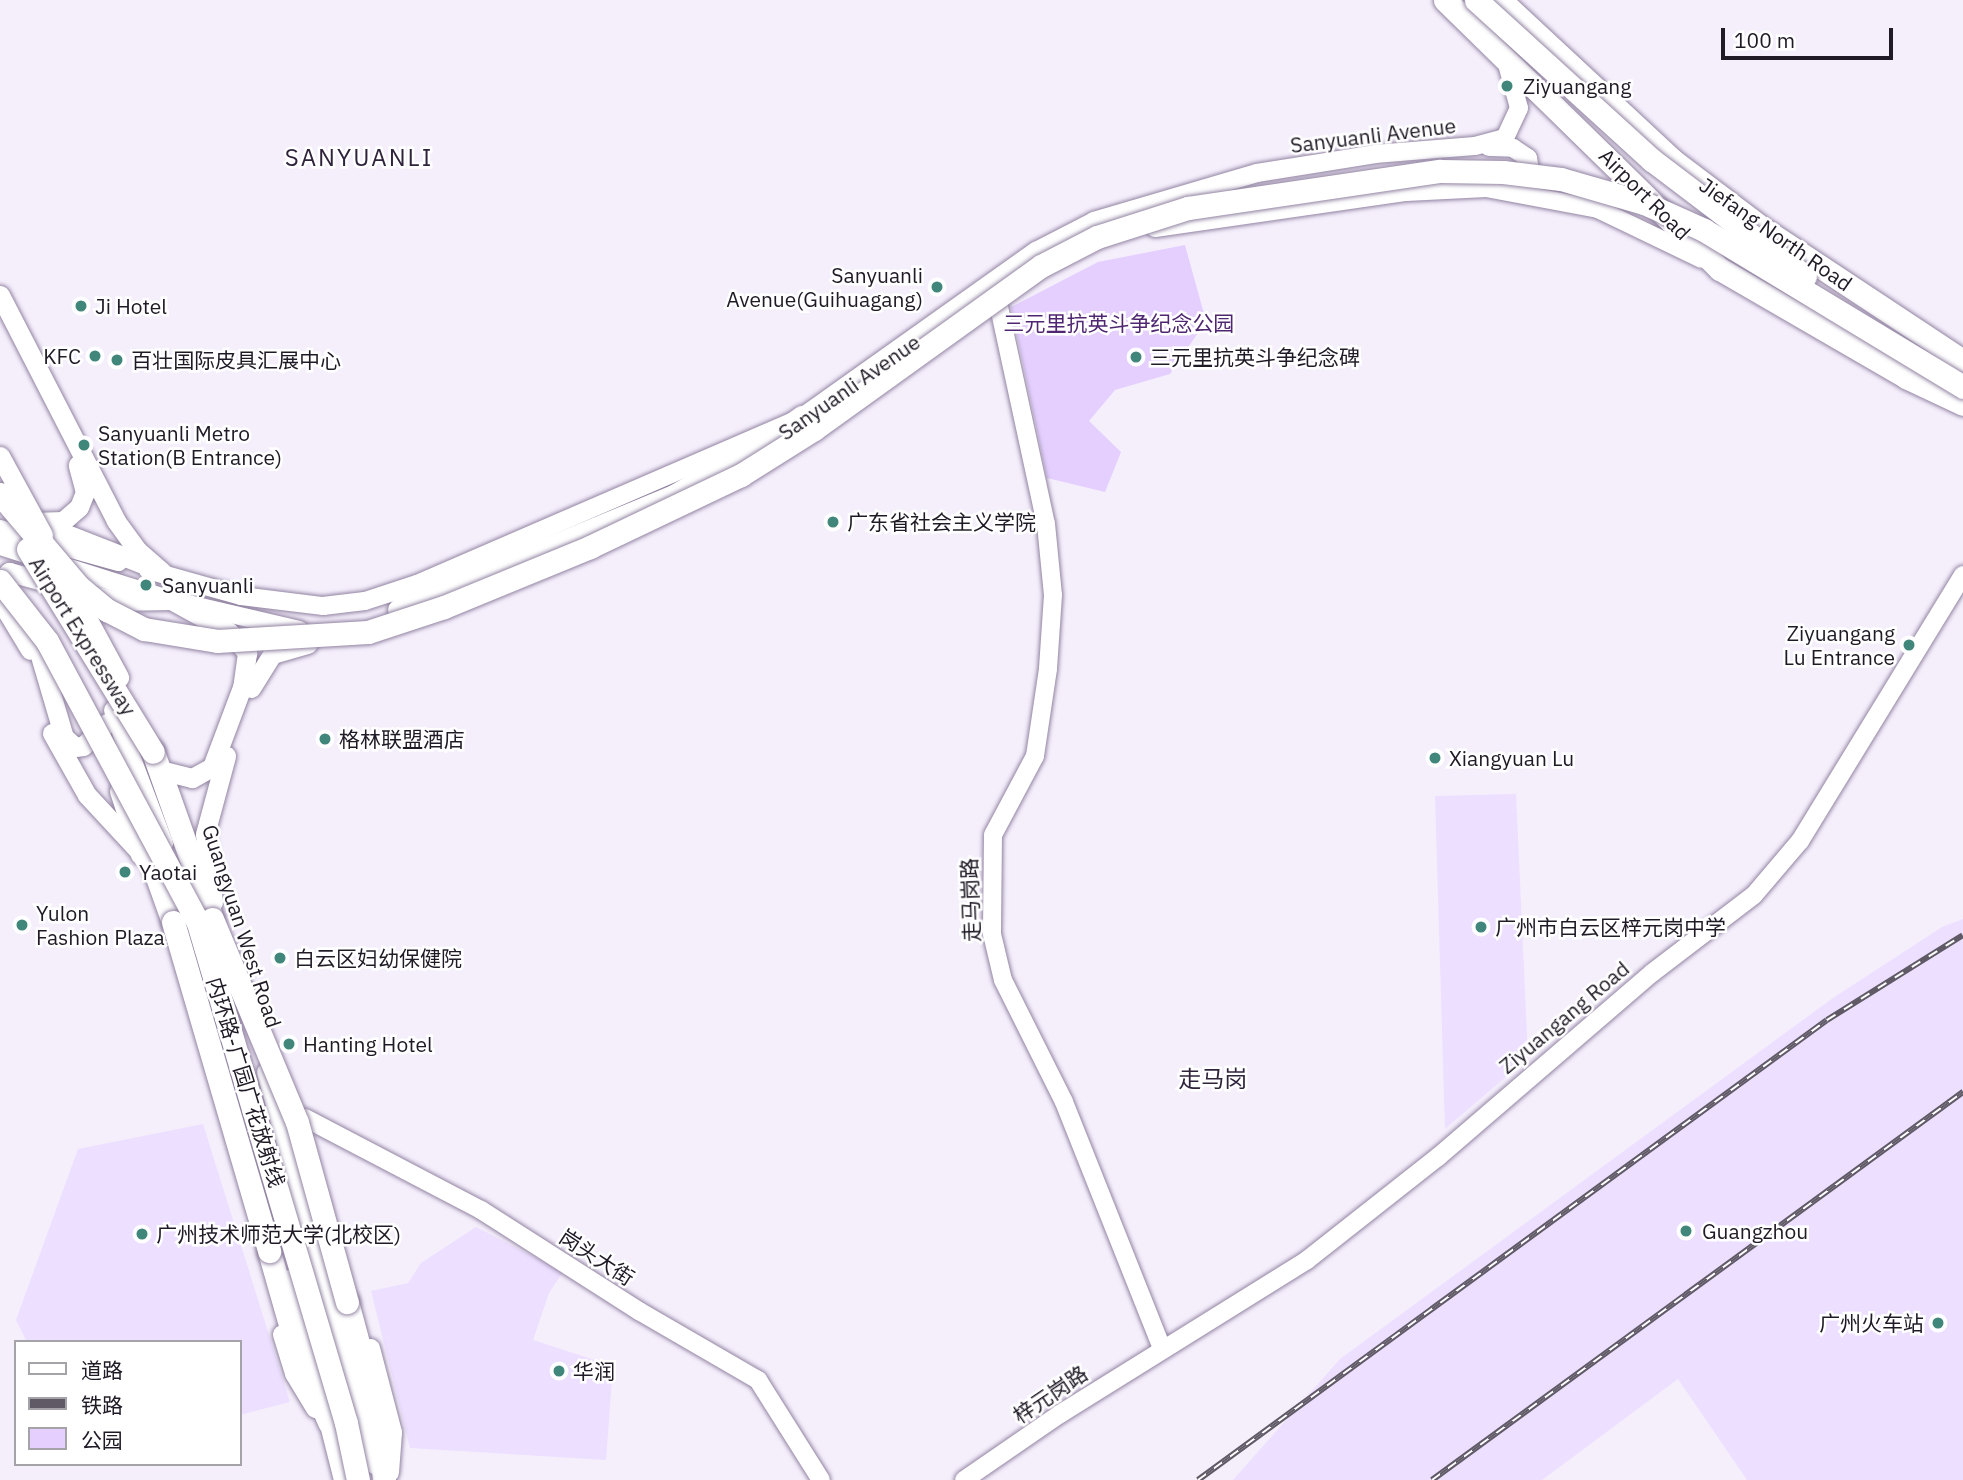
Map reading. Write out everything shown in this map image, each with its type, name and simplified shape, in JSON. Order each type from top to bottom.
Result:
[{"type":"highway","points":[[1445,0],[1495,47]]},
{"type":"highway","points":[[1476,0],[1575,93],[1681,184],[1963,386]]},
{"type":"highway","points":[[1500,0],[1598,94],[1600,106],[1591,119],[1570,119]]},
{"type":"highway","name":"Airport Road","points":[[1495,47],[1720,269]]},
{"type":"highway","name":"Jiefang North Road","points":[[1598,94],[1672,160],[1744,215],[1963,361]]},
{"type":"highway","points":[[0,496],[64,573],[118,617],[144,629],[187,640],[350,635],[385,627],[664,515],[790,445],[1032,272],[1097,237],[1180,210],[1369,179],[1440,171],[1503,172],[1580,183],[1624,195],[1704,230],[1963,386]]},
{"type":"highway","points":[[1744,215],[1731,218],[1722,228],[1718,240],[1720,269],[1906,377],[1963,404]]},
{"type":"highway","points":[[251,640],[332,629],[411,606],[674,496],[763,445],[802,417]]},
{"type":"highway","name":"Airport Expressway","points":[[0,496],[125,702],[163,774],[213,911]]},
{"type":"highway","points":[[0,581],[47,641],[121,780],[173,922],[297,1349],[329,1422]]},
{"type":"highway","name":"内环路-广园广花放射线","points":[[121,780],[198,923],[346,1423],[358,1480]]},
{"type":"highway","points":[[213,911],[297,1122],[378,1417],[384,1480]]},
{"type":"highway","name":"内环路-广园广花放射线","points":[[213,911],[348,1377],[372,1480]]},
{"type":"main road","name":"Sanyuanli Avenue","points":[[0,529],[269,601],[323,606],[365,601],[552,529],[802,417],[1052,241],[1131,208],[1188,194],[1242,176],[1303,164],[1475,146],[1505,138],[1520,108],[1513,75],[1495,47]]},
{"type":"main road","points":[[1475,146],[1513,148],[1528,158],[1530,170],[1524,183],[1501,189]]},
{"type":"main road","points":[[1188,194],[1415,165]]},
{"type":"main road","name":"Sanyuanli Avenue","points":[[0,546],[171,600],[351,640],[386,633],[465,605],[729,492],[814,441],[999,307],[1089,252],[1170,224],[1430,189],[1501,189],[1598,209],[1720,269]]},
{"type":"main road","points":[[1820,293],[1963,378]]},
{"type":"main road","points":[[0,295],[116,521],[138,551],[163,573]]},
{"type":"main road","name":"走马岗路","points":[[999,307],[1046,524],[1053,595],[1048,669],[1035,756],[993,835],[992,934],[1007,989],[1054,1079],[1163,1349]]},
{"type":"main road","points":[[0,315],[85,483],[83,501],[72,515],[53,524],[33,522]]},
{"type":"main road","points":[[0,456],[122,705],[234,1074],[343,1480]]},
{"type":"main road","points":[[0,496],[122,705],[163,774],[192,778],[212,766],[248,660],[237,638],[171,600],[116,601],[14,571],[2,576],[2,590],[39,646],[64,737],[75,747],[89,742],[122,705]]},
{"type":"main road","points":[[0,511],[109,547],[163,573]]},
{"type":"main road","name":"Ziyuangang Road","points":[[1163,1349],[1267,1287],[1333,1240],[1438,1157],[1583,1030],[1769,881],[1800,841],[1963,575]]},
{"type":"main road","points":[[0,600],[29,645],[50,726],[62,754],[100,812],[138,849]]},
{"type":"main road","name":"Guangyuan West Road","points":[[351,640],[284,648],[257,672],[207,820],[205,850],[213,911],[244,995],[384,1480]]},
{"type":"main road","points":[[122,705],[116,775],[289,1359],[307,1397],[329,1422]]},
{"type":"main road","points":[[201,964],[221,955],[232,958]]},
{"type":"main road","points":[[244,995],[274,1043],[305,1118],[384,1392],[392,1446],[384,1480]]},
{"type":"main road","points":[[190,1018],[234,1074]]},
{"type":"main road","name":"岗头大街","points":[[305,1118],[481,1210],[639,1311],[758,1380],[821,1480]]},
{"type":"main road","points":[[303,1199],[311,1142]]},
{"type":"main road","name":"梓元岗路","points":[[964,1480],[1163,1349]]},
{"type":"shaded area","name":"广州市白云区梓元岗中学","points":[[1516,794],[1528,1058],[1445,1129],[1435,796]]},
{"type":"shaded area","points":[[1963,919],[1963,1480],[1747,1480],[1678,1379],[1542,1480],[1233,1480],[1340,1359],[1833,998],[1942,927]]},
{"type":"shaded area","name":"广州技术师范大学(北校区)","points":[[203,1124],[290,1402],[242,1414],[242,1340],[26,1340],[16,1320],[78,1149]]},
{"type":"shaded area","points":[[476,1227],[563,1272],[549,1293],[533,1340],[613,1366],[606,1460],[410,1448],[371,1291],[408,1283],[421,1263]]},
{"type":"green space","name":"三元里抗英斗争纪念公园","points":[[1185,245],[1206,321],[1170,374],[1115,390],[1089,421],[1121,452],[1105,492],[1047,478],[1011,307],[1098,262]]},
{"type":"railway","points":[[1198,1480],[1827,1020],[1963,935]]},
{"type":"railway","points":[[1432,1480],[1963,1092]]},
{"type":"place","name":"Ziyuangang","points":[[1507,86]]},
{"type":"place","name":"Sanyuanli Avenue(Guihuagang)","points":[[937,287]]},
{"type":"place","name":"Ji Hotel","points":[[81,306]]},
{"type":"place","name":"KFC","points":[[95,356]]},
{"type":"place","name":"三元里抗英斗争纪念碑","points":[[1136,357]]},
{"type":"place","name":"百壮国际皮具汇展中心","points":[[117,360]]},
{"type":"place","name":"Sanyuanli Metro Station(B Entrance)","points":[[84,445]]},
{"type":"place","name":"广东省社会主义学院","points":[[833,522]]},
{"type":"place","name":"Sanyuanli","points":[[146,585]]},
{"type":"place","name":"Ziyuangang Lu Entrance","points":[[1909,645]]},
{"type":"place","name":"格林联盟酒店","points":[[325,739]]},
{"type":"place","name":"Xiangyuan Lu","points":[[1435,758]]},
{"type":"place","name":"Yaotai","points":[[125,872]]},
{"type":"place","name":"Yulon Fashion Plaza","points":[[22,925]]},
{"type":"place","name":"广州市白云区梓元岗中学","points":[[1481,927]]},
{"type":"place","name":"白云区妇幼保健院","points":[[280,958]]},
{"type":"place","name":"Hanting Hotel","points":[[289,1044]]},
{"type":"place","name":"Guangzhou","points":[[1686,1231]]},
{"type":"place","name":"广州技术师范大学(北校区)","points":[[142,1234]]},
{"type":"place","name":"广州火车站","points":[[1938,1323]]},
{"type":"place","name":"华润","points":[[559,1371]]},
{"type":"district","name":"SANYUANLI","points":[[359,158]]},
{"type":"district","name":"走马岗","points":[[1213,1078]]}]
